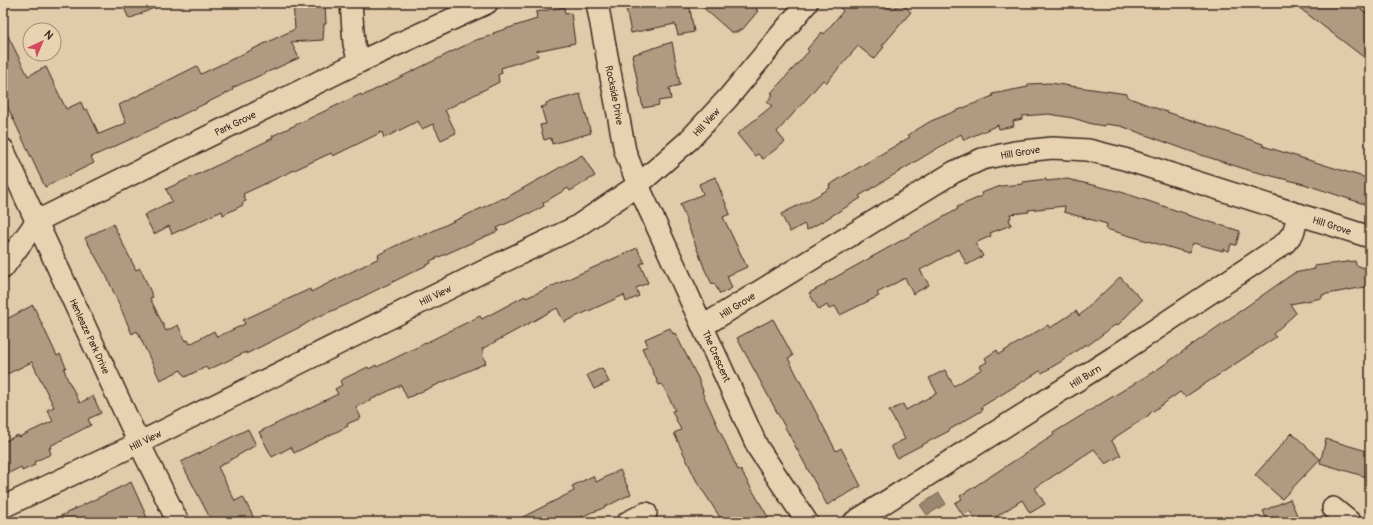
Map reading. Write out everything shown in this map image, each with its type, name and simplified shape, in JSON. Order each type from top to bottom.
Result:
[{"type":"street","points":[[351,3],[354,44],[359,62]]},
{"type":"street","name":"Park Grove","points":[[3,268],[37,221],[359,62],[487,3]]},
{"type":"street","name":"Rockside Drive","points":[[597,3],[626,151],[638,185]]},
{"type":"street","name":"Hill View","points":[[3,507],[139,443],[490,268],[576,227],[638,185],[689,140],[723,104],[807,3]]},
{"type":"street","name":"Hill Grove","points":[[703,326],[954,172],[982,159],[1015,152],[1052,148],[1088,150],[1370,237]]},
{"type":"street","name":"Henleaze Park Drive","points":[[3,149],[139,443],[178,522]]},
{"type":"street","name":"The Crescent","points":[[638,185],[758,448],[807,522]]},
{"type":"street","name":"Hill Burn","points":[[854,522],[1114,357],[1285,243],[1293,233],[1299,214]]},
{"type":"street","points":[[1333,508],[1350,522]]},
{"type":"shaded area","points":[[939,493],[946,504],[927,515],[920,505]]},
{"type":"building","points":[[122,3],[165,3],[129,19]]},
{"type":"building","points":[[293,3],[325,3],[326,24],[324,24],[323,40],[291,42],[299,58],[232,88],[233,90],[91,157],[94,163],[45,187],[3,97],[3,26],[28,76],[46,67],[66,109],[81,102],[84,110],[87,109],[99,134],[126,123],[119,105],[197,66],[201,74],[295,29]]},
{"type":"building","points":[[625,3],[689,3],[694,32],[678,35],[675,24],[631,33]]},
{"type":"building","points":[[698,3],[761,3],[756,10],[758,11],[742,30],[731,32]]},
{"type":"building","points":[[835,3],[883,3],[892,10],[900,3],[911,12],[882,46],[884,47],[874,59],[858,46],[826,83],[823,80],[777,132],[785,142],[763,159],[758,154],[755,156],[737,134],[772,106],[767,102],[773,94],[771,93],[809,51],[807,49],[822,32],[824,34],[843,11]]},
{"type":"building","points":[[1293,3],[1353,3],[1370,16],[1370,62]]},
{"type":"building","points":[[564,7],[565,14],[571,13],[575,43],[536,51],[538,56],[501,68],[502,73],[498,75],[499,82],[445,110],[456,133],[441,140],[433,124],[422,129],[418,121],[384,138],[382,132],[333,156],[331,153],[243,194],[246,201],[242,203],[243,205],[223,215],[222,211],[172,234],[169,226],[154,234],[144,215],[172,201],[166,189],[273,138],[272,136],[361,94],[362,96],[476,40],[537,19],[536,12]]},
{"type":"building","points":[[672,42],[680,85],[669,88],[671,99],[658,101],[659,105],[643,108],[632,55]]},
{"type":"building","points":[[1050,83],[1127,94],[1127,97],[1161,110],[1263,144],[1263,146],[1370,179],[1370,206],[1304,184],[1248,170],[1195,153],[1121,126],[1092,124],[1073,118],[1049,114],[1022,116],[1022,119],[1013,121],[1014,126],[999,129],[998,125],[964,140],[961,134],[859,196],[861,198],[823,221],[807,230],[804,224],[790,232],[781,214],[830,188],[829,185],[910,137],[908,135],[931,121],[993,96],[992,94],[1028,87],[1028,84]]},
{"type":"building","points":[[580,94],[591,133],[552,144],[551,138],[544,140],[540,125],[546,124],[541,107],[546,106],[546,103]]},
{"type":"building","points":[[582,155],[595,176],[570,191],[568,188],[543,203],[544,206],[530,214],[529,213],[497,228],[498,231],[430,261],[431,263],[346,305],[315,318],[246,354],[246,352],[208,370],[206,367],[185,377],[181,370],[160,380],[137,331],[132,334],[107,277],[85,238],[113,224],[136,270],[140,268],[153,297],[150,298],[166,331],[178,325],[185,341],[188,340],[190,344],[214,331],[217,337],[245,324],[243,320],[310,289],[311,292],[379,258],[378,255],[391,248],[419,235],[420,237],[503,198],[504,199]]},
{"type":"building","points":[[715,177],[730,214],[723,217],[747,267],[727,276],[732,288],[720,294],[714,283],[712,284],[705,270],[680,204],[703,194],[699,184]]},
{"type":"building","points":[[1046,179],[1046,181],[1067,179],[1118,191],[1187,215],[1240,231],[1236,245],[1231,244],[1229,251],[1223,249],[1223,251],[1193,243],[1189,253],[1106,229],[1107,224],[1064,212],[1065,206],[1028,210],[1029,212],[1010,214],[1011,218],[1009,219],[1011,225],[990,233],[991,236],[975,243],[983,256],[967,265],[959,249],[920,270],[929,285],[913,294],[905,278],[877,293],[879,296],[840,315],[835,306],[829,309],[827,305],[819,310],[809,293],[958,209],[957,207],[982,196],[981,193],[1001,186],[1023,184],[1023,182]]},
{"type":"building","points":[[637,248],[644,262],[640,264],[648,283],[636,288],[639,296],[626,302],[624,295],[564,322],[557,308],[482,349],[484,353],[482,354],[486,363],[407,398],[401,385],[356,407],[361,418],[347,424],[348,426],[294,453],[291,447],[272,457],[259,432],[338,394],[335,389],[342,385],[340,381],[368,367],[369,369],[376,365],[377,367],[480,316],[482,319],[525,296],[526,298]]},
{"type":"building","points":[[1355,261],[1356,265],[1370,270],[1370,286],[1322,295],[1322,298],[1290,304],[1296,313],[1273,334],[1276,337],[1185,397],[1180,392],[1111,440],[1121,455],[1106,464],[1094,449],[1035,488],[1045,504],[1030,513],[1022,500],[988,522],[977,522],[970,511],[963,515],[955,503],[962,499],[960,496],[1054,435],[1053,433],[1158,369],[1294,273],[1315,269],[1314,266]]},
{"type":"building","points":[[1120,277],[1142,300],[1117,326],[1115,325],[1087,346],[1086,344],[1042,373],[1040,371],[981,407],[983,410],[949,431],[897,458],[891,446],[905,439],[889,411],[903,404],[906,410],[937,393],[929,378],[945,370],[954,386],[982,369],[980,366],[987,362],[985,358],[997,350],[999,354],[1048,325],[1050,328],[1076,311],[1079,316]]},
{"type":"building","points":[[33,305],[57,356],[60,354],[66,367],[64,369],[67,378],[80,403],[93,396],[101,413],[88,419],[91,425],[50,446],[51,448],[49,448],[51,454],[34,462],[35,465],[22,471],[21,467],[3,476],[3,442],[18,435],[19,437],[53,421],[47,410],[54,407],[32,362],[3,376],[3,321]]},
{"type":"building","points":[[773,319],[793,356],[788,358],[836,451],[841,448],[861,486],[827,505],[737,338]]},
{"type":"building","points":[[670,328],[673,334],[675,333],[698,378],[703,391],[702,392],[738,470],[740,469],[771,522],[723,522],[696,480],[674,433],[681,430],[672,411],[675,410],[662,384],[659,385],[642,348],[648,346],[645,339]]},
{"type":"building","points":[[602,368],[609,382],[594,389],[587,375]]},
{"type":"building","points":[[248,429],[256,445],[218,467],[235,501],[243,497],[256,522],[212,522],[181,462]]},
{"type":"building","points":[[1292,433],[1320,459],[1282,499],[1255,475]]},
{"type":"building","points":[[1326,439],[1370,452],[1370,478],[1320,463]]},
{"type":"building","points":[[620,470],[631,494],[599,510],[572,522],[513,522],[574,491],[572,486],[593,476],[596,482]]},
{"type":"building","points":[[131,482],[149,522],[126,522],[125,519],[119,522],[48,522]]},
{"type":"building","points":[[1290,499],[1300,522],[1268,522],[1263,511]]}]
